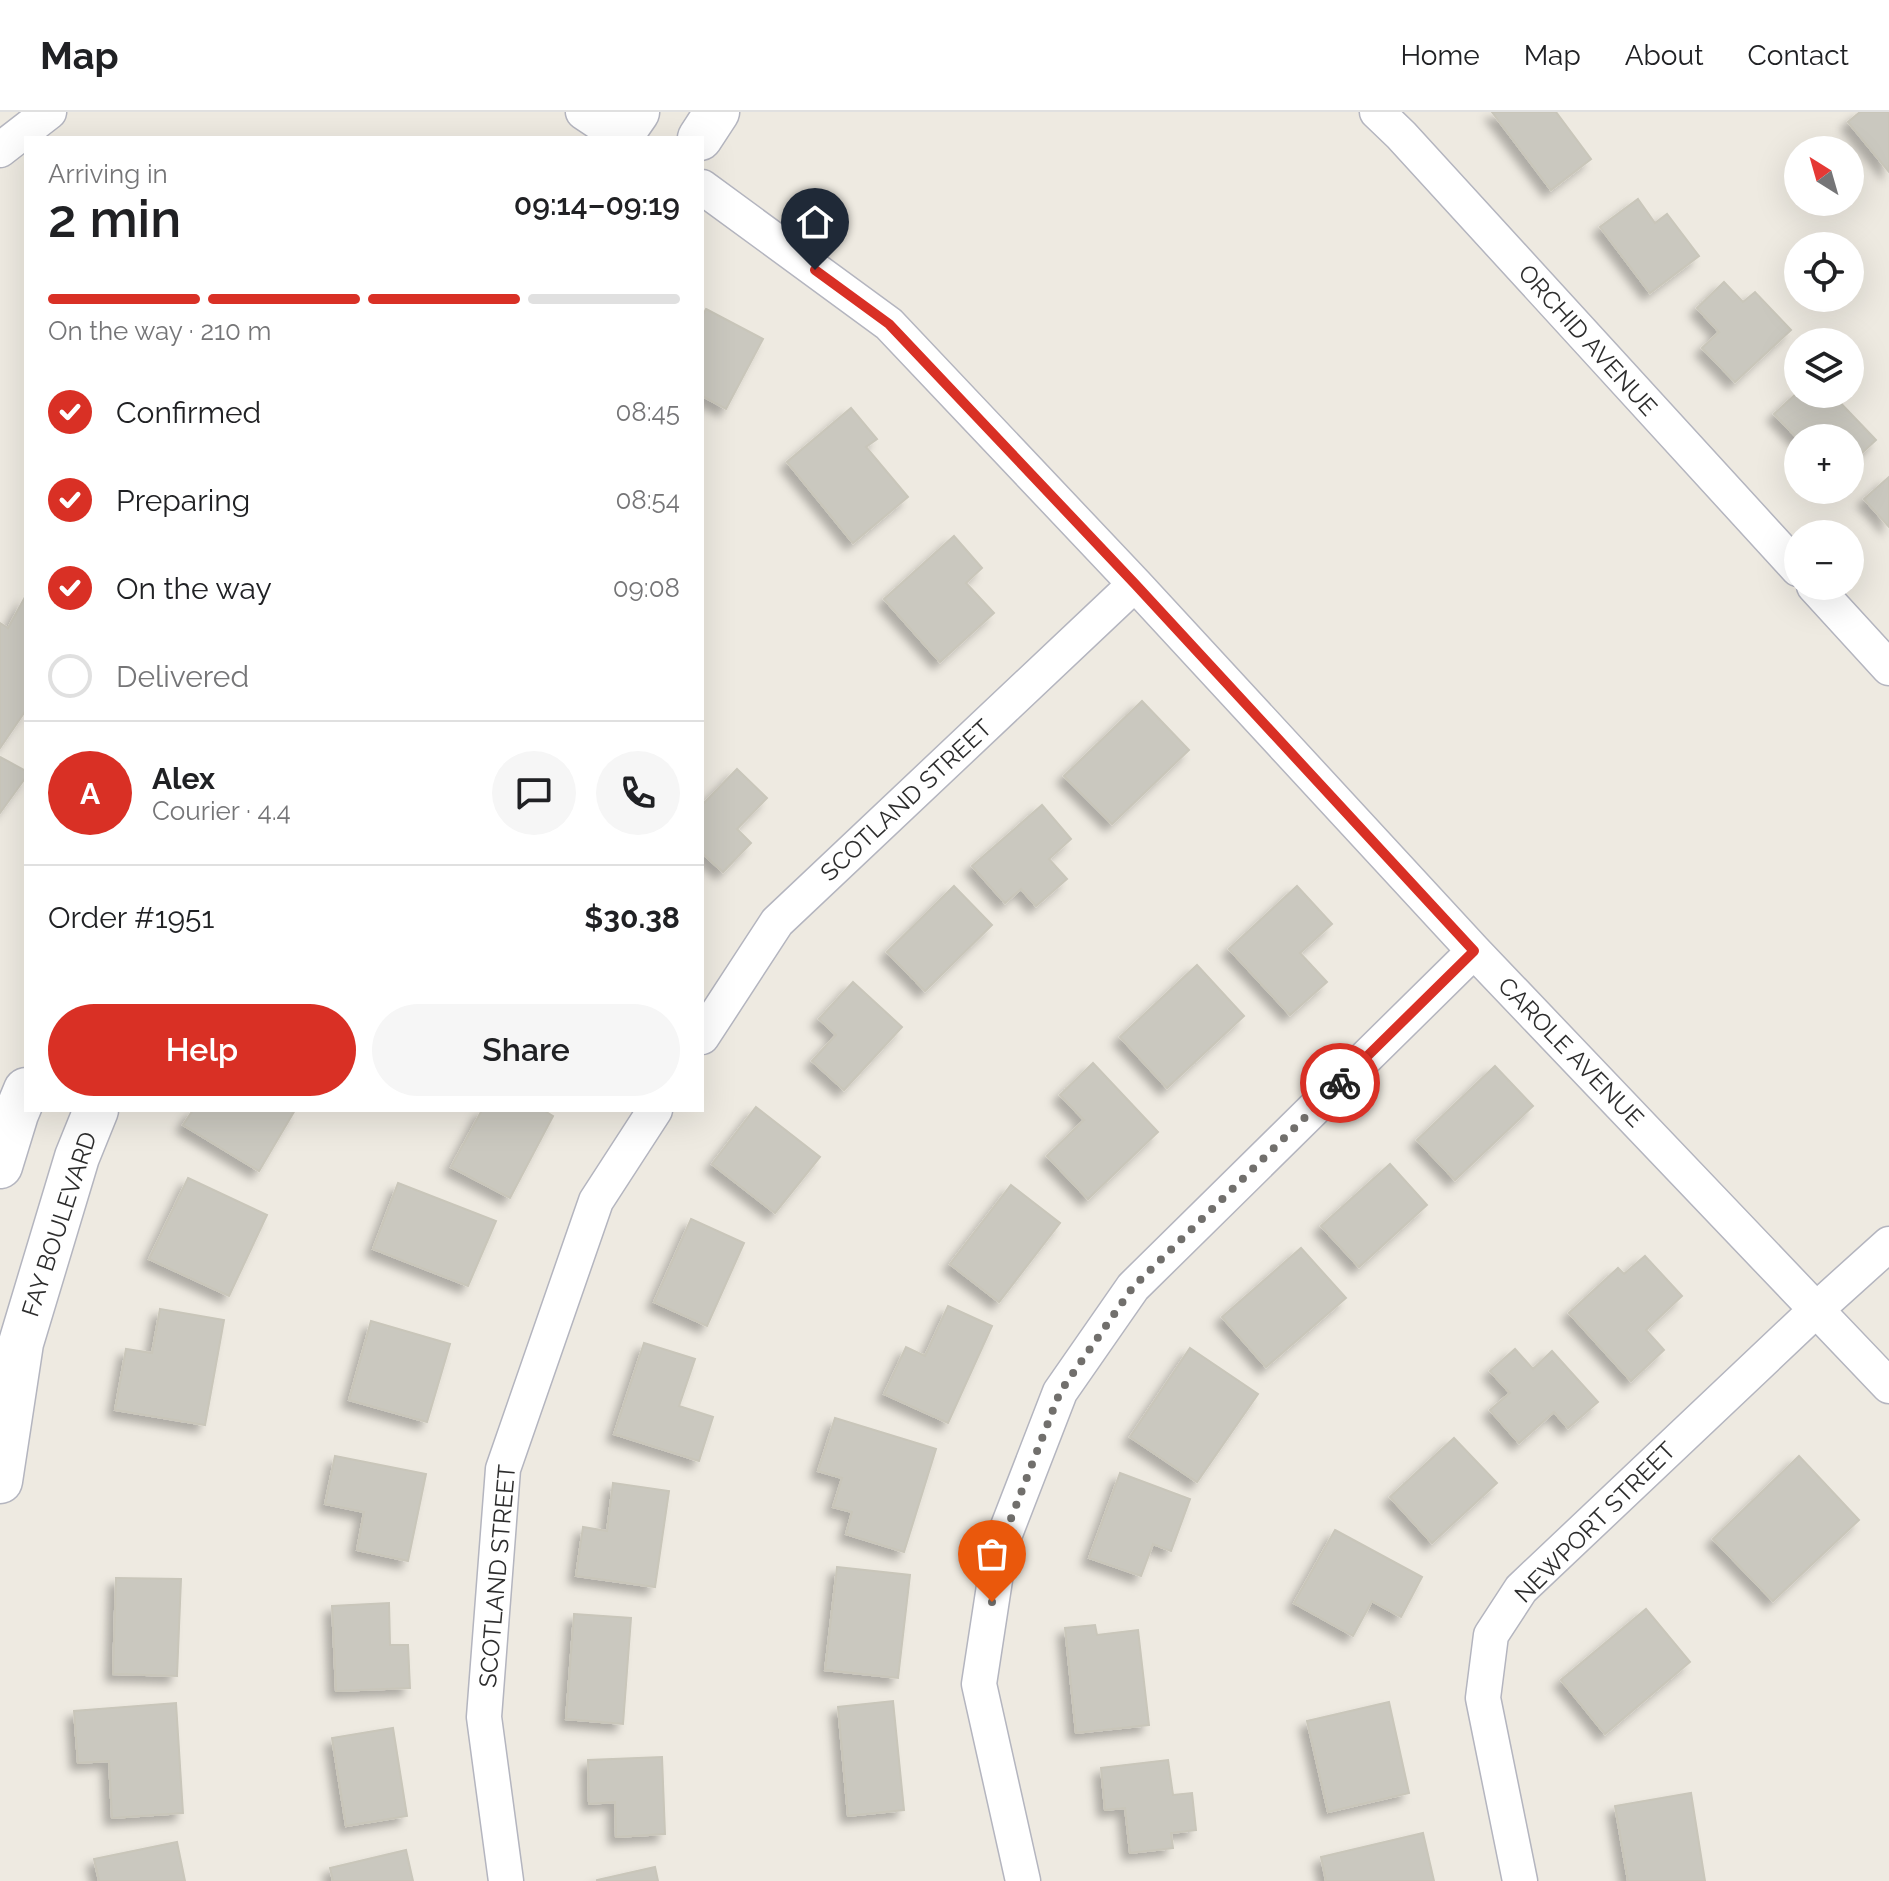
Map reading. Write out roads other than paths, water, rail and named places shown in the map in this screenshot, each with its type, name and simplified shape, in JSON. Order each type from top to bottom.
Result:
[{"type":"main road","points":[[621,136],[637,112]]},
{"type":"main road","points":[[701,136],[717,112]]},
{"type":"main road","points":[[0,1166],[24,1095]]},
{"type":"main road","name":"FAY BOULEVARD","points":[[0,1481],[21,1343],[77,1157],[95,1112]]},
{"type":"street","points":[[0,150],[49,112]]},
{"type":"street","points":[[583,112],[617,136]]},
{"type":"street","name":"ORCHID AVENUE","points":[[1377,112],[1784,554]]},
{"type":"street","name":"CAROLE AVENUE","points":[[704,188],[889,324],[1135,584],[1474,951],[1889,1386]]},
{"type":"street","name":"SCOTLAND STREET","points":[[704,1034],[777,922],[1135,584]]},
{"type":"street","points":[[1827,600],[1889,668]]},
{"type":"street","points":[[1023,1881],[979,1684],[1000,1547],[1060,1392],[1133,1287],[1474,951]]},
{"type":"street","name":"SCOTLAND STREET","points":[[506,1881],[484,1717],[503,1469],[596,1201],[654,1112]]},
{"type":"street","name":"NEWPORT STREET","points":[[1520,1881],[1483,1698],[1491,1635],[1521,1589],[1889,1244]]}]
